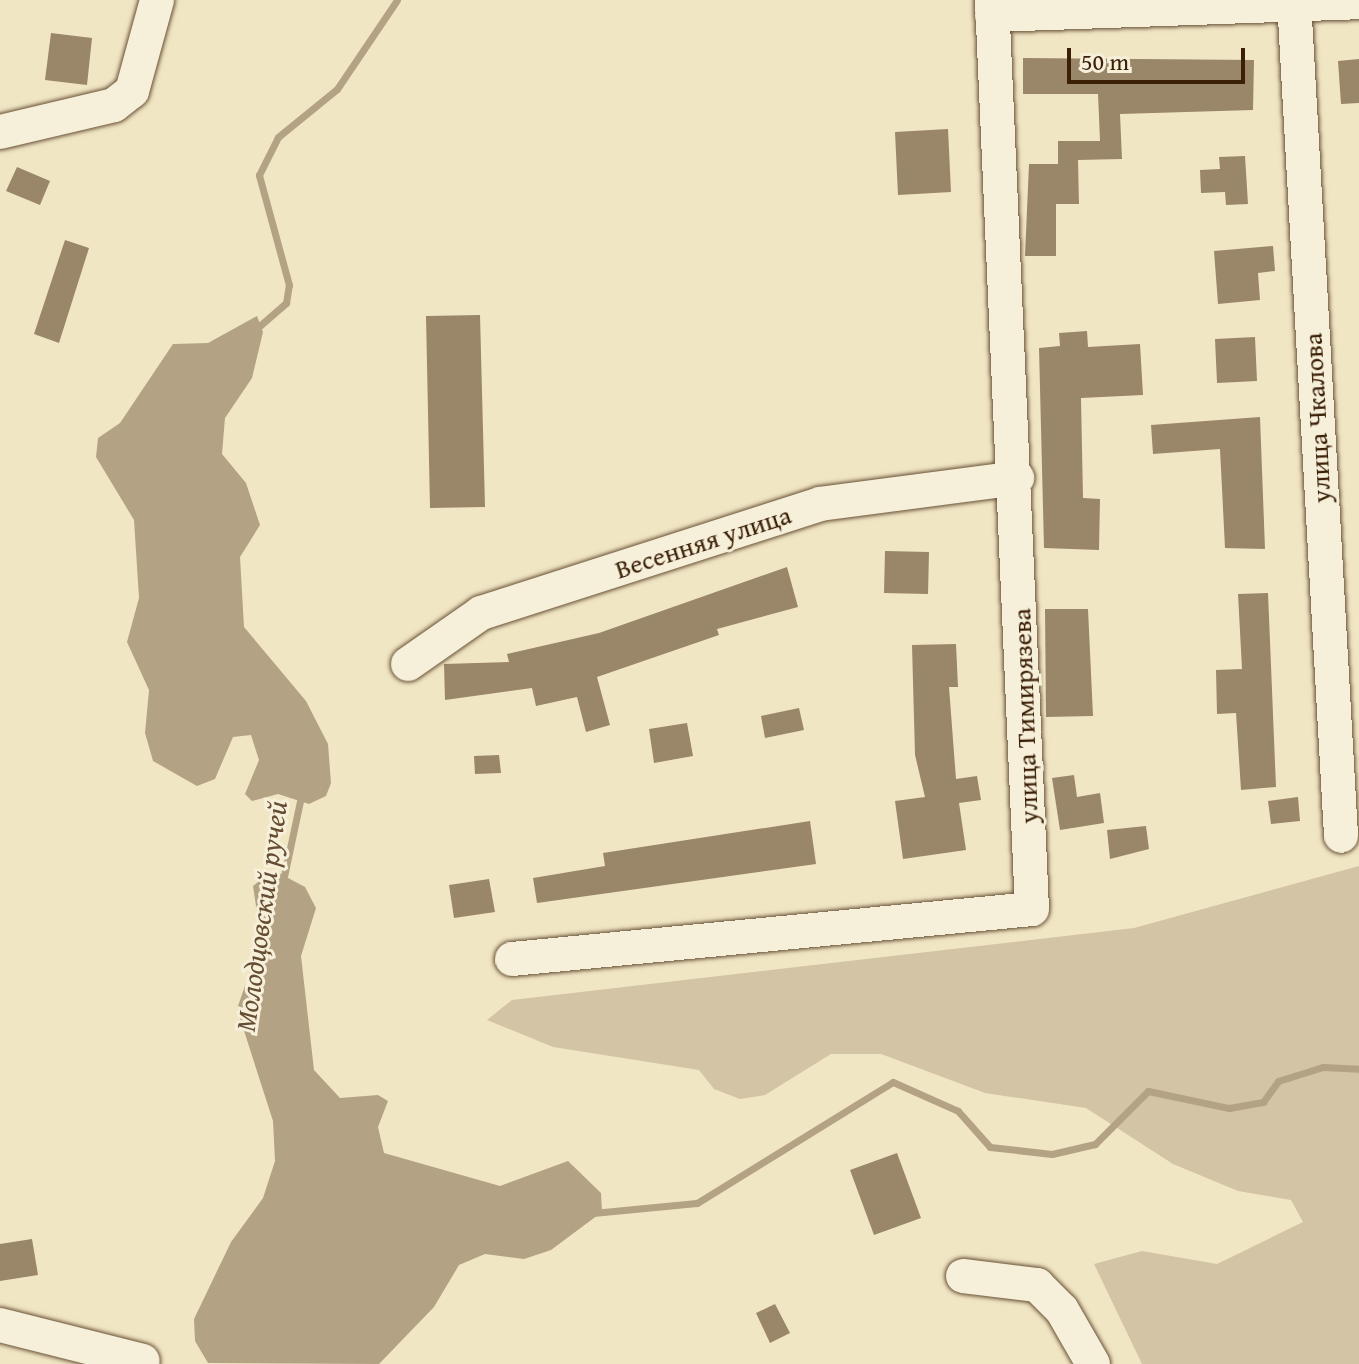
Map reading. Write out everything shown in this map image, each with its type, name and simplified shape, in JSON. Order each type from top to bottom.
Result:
[{"type":"street","points":[[0,132],[114,105],[132,91],[157,0]]},
{"type":"street","name":"улица Чкалова","points":[[1294,2],[1341,836]]},
{"type":"street","points":[[992,7],[1359,2]]},
{"type":"street","name":"улица Тимирязева","points":[[512,959],[1032,909],[1017,478],[992,7]]},
{"type":"street","name":"Весенняя улица","points":[[408,664],[481,613],[820,504],[1017,478]]},
{"type":"street","points":[[963,1276],[1037,1285],[1062,1310],[1093,1364]]},
{"type":"street","points":[[0,1325],[143,1361]]},
{"type":"shaded area","points":[[1359,866],[1359,1364],[1142,1364],[1094,1264],[1142,1251],[1217,1264],[1303,1222],[1291,1200],[1238,1191],[1173,1164],[1086,1108],[985,1093],[881,1054],[831,1054],[765,1095],[740,1099],[714,1089],[699,1070],[553,1047],[487,1020],[512,1000],[1134,928]]},
{"type":"water","points":[[257,316],[263,332],[252,378],[225,418],[222,454],[246,483],[260,525],[240,557],[244,627],[306,701],[328,744],[331,783],[326,796],[309,804],[278,794],[252,801],[245,794],[259,760],[251,735],[233,737],[215,779],[197,786],[153,761],[145,733],[149,690],[127,642],[139,598],[134,520],[96,457],[98,438],[120,423],[173,344],[208,343]]},
{"type":"water","points":[[273,870],[305,887],[316,908],[301,956],[314,1070],[340,1098],[378,1095],[388,1101],[378,1127],[384,1153],[500,1186],[568,1161],[601,1193],[602,1212],[551,1250],[524,1259],[485,1254],[459,1265],[434,1307],[379,1364],[208,1363],[195,1341],[194,1319],[231,1242],[263,1198],[275,1161],[273,1121],[237,1009],[261,939],[253,886]]},
{"type":"building","points":[[51,33],[92,38],[87,85],[45,80]]},
{"type":"building","points":[[1023,58],[1254,60],[1253,110],[1120,114],[1122,159],[1078,160],[1079,204],[1056,204],[1056,256],[1025,256],[1029,164],[1058,164],[1058,141],[1100,141],[1098,94],[1023,94]]},
{"type":"building","points":[[1359,59],[1359,103],[1341,104],[1338,61]]},
{"type":"building","points":[[948,129],[951,192],[898,195],[895,132]]},
{"type":"building","points":[[1245,156],[1248,204],[1226,205],[1225,192],[1201,193],[1200,170],[1220,169],[1219,157]]},
{"type":"building","points":[[17,167],[50,181],[40,205],[6,191]]},
{"type":"building","points":[[65,240],[89,248],[59,343],[34,334]]},
{"type":"building","points":[[1273,246],[1275,271],[1258,273],[1260,300],[1218,304],[1214,251]]},
{"type":"building","points":[[480,315],[485,507],[430,508],[426,316]]},
{"type":"building","points":[[1087,331],[1088,347],[1140,344],[1143,395],[1081,398],[1083,498],[1100,499],[1099,550],[1044,548],[1039,348],[1060,346],[1059,333]]},
{"type":"building","points":[[1255,337],[1257,381],[1217,383],[1215,339]]},
{"type":"building","points":[[1260,417],[1265,549],[1225,548],[1220,449],[1153,454],[1151,425]]},
{"type":"building","points":[[885,551],[929,552],[928,594],[884,593]]},
{"type":"building","points":[[787,567],[798,607],[717,629],[719,635],[597,677],[610,725],[586,732],[577,697],[536,706],[532,688],[445,700],[444,664],[509,662],[507,654],[599,633]]},
{"type":"building","points":[[1268,593],[1276,787],[1241,790],[1236,713],[1217,714],[1216,670],[1242,669],[1238,594]]},
{"type":"building","points":[[1045,609],[1088,609],[1093,716],[1046,717]]},
{"type":"building","points":[[956,644],[958,687],[949,687],[956,779],[977,776],[981,800],[959,803],[966,850],[903,859],[895,801],[925,797],[915,755],[912,645]]},
{"type":"building","points":[[799,708],[804,730],[765,738],[761,716]]},
{"type":"building","points":[[687,723],[693,756],[654,763],[649,729]]},
{"type":"building","points":[[499,755],[501,773],[475,774],[474,756]]},
{"type":"building","points":[[1074,775],[1077,797],[1100,793],[1104,823],[1060,830],[1052,778]]},
{"type":"building","points":[[1298,797],[1300,821],[1271,824],[1268,801]]},
{"type":"building","points":[[810,821],[816,864],[537,903],[533,878],[605,866],[603,853]]},
{"type":"building","points":[[1146,826],[1149,849],[1110,859],[1107,830]]},
{"type":"building","points":[[489,879],[495,912],[454,918],[449,885]]},
{"type":"building","points":[[897,1153],[921,1218],[874,1235],[850,1170]]},
{"type":"building","points":[[32,1239],[38,1275],[0,1281],[0,1244]]},
{"type":"building","points":[[775,1304],[790,1333],[770,1343],[756,1313]]},
{"type":"waterway","name":"Молодцовский ручей","points":[[256,329],[286,303],[289,285],[259,175],[278,137],[337,89],[397,0]]},
{"type":"waterway","name":"Молодцовский ручей","points":[[283,881],[301,796]]},
{"type":"waterway","points":[[593,1213],[697,1203],[893,1082],[958,1111],[990,1147],[1052,1154],[1095,1144],[1148,1091],[1229,1108],[1263,1102],[1278,1081],[1323,1067],[1359,1069]]}]
